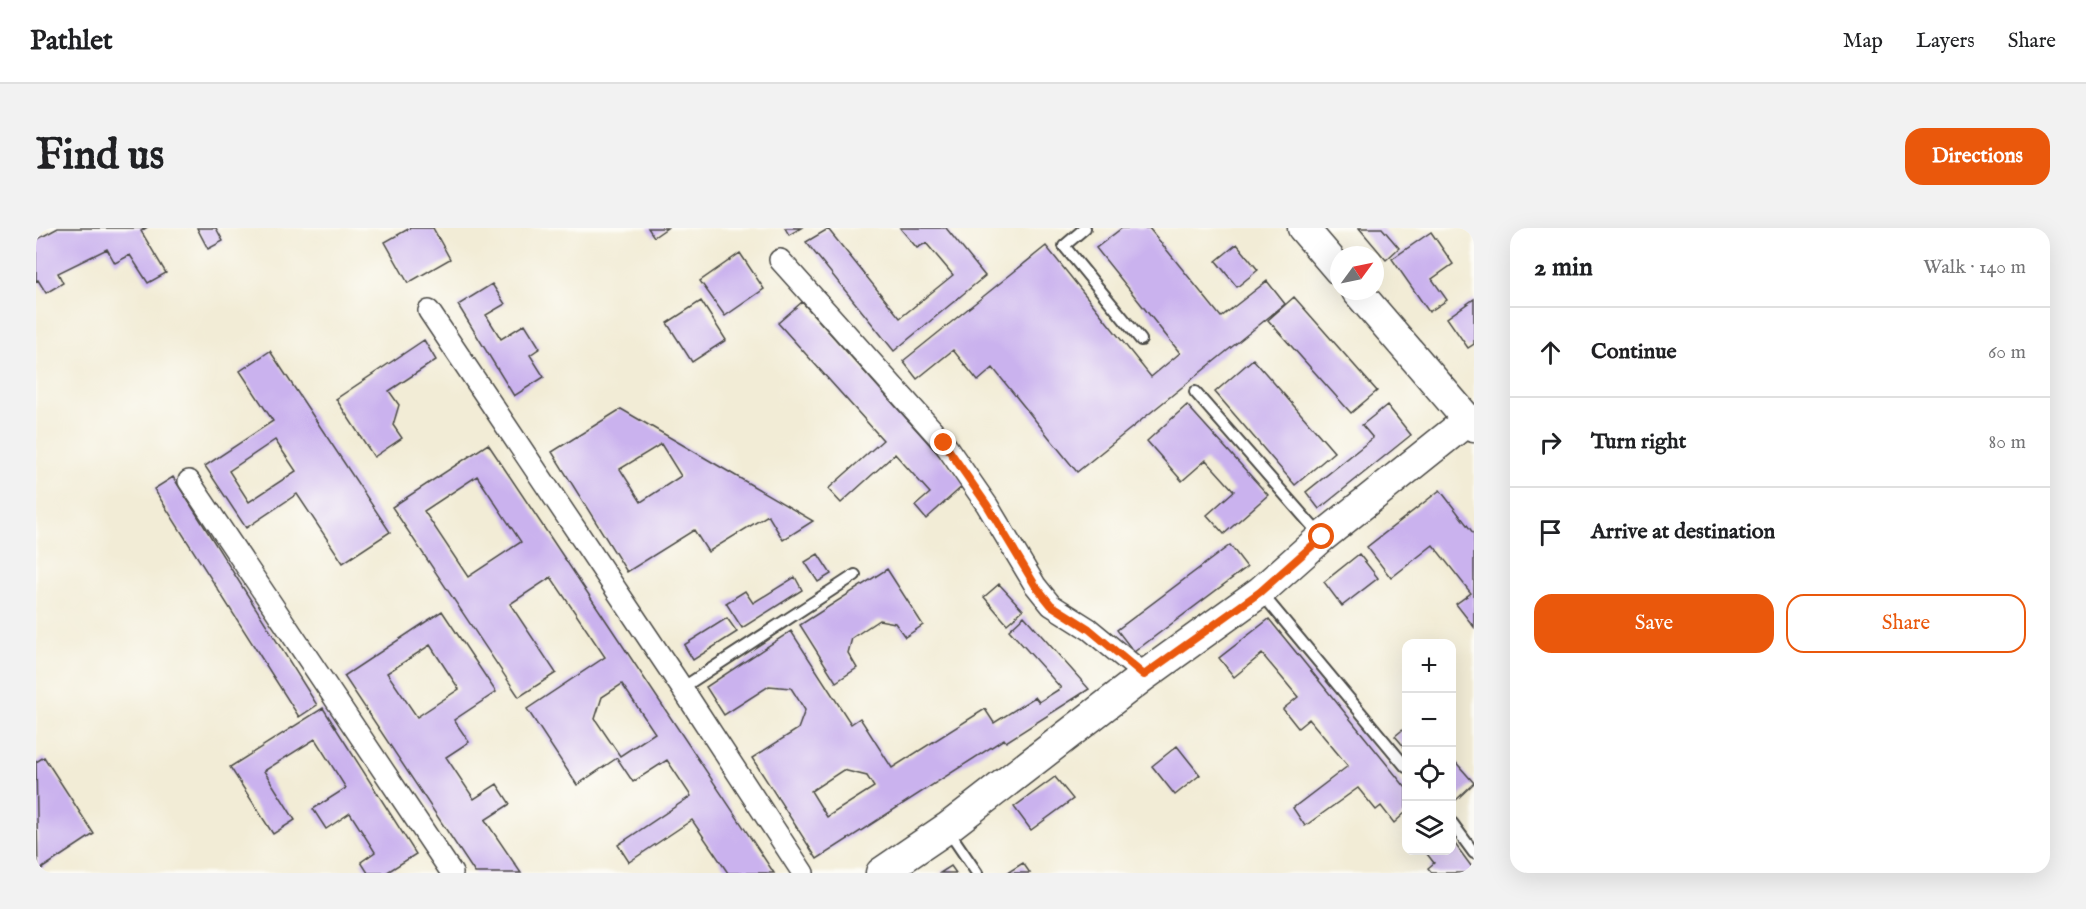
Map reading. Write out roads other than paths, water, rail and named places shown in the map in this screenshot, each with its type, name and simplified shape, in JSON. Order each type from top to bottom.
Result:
[{"type":"street","points":[[1303,228],[1330,260]]},
{"type":"street","points":[[780,260],[944,443],[987,505],[1035,585],[1051,605],[1089,629],[1144,675]]},
{"type":"street","points":[[881,873],[946,828],[1144,675],[1260,592],[1322,537],[1471,423],[1365,300]]},
{"type":"street","points":[[429,311],[803,873]]},
{"type":"street","points":[[189,481],[452,873]]},
{"type":"lane","points":[[1085,228],[1064,246],[1141,340]]},
{"type":"lane","points":[[1195,392],[1322,537]]},
{"type":"lane","points":[[682,688],[855,575]]},
{"type":"lane","points":[[1260,592],[1402,761]]},
{"type":"lane","points":[[946,828],[978,873]]},
{"type":"lane","points":[[1456,828],[1474,853]]}]
